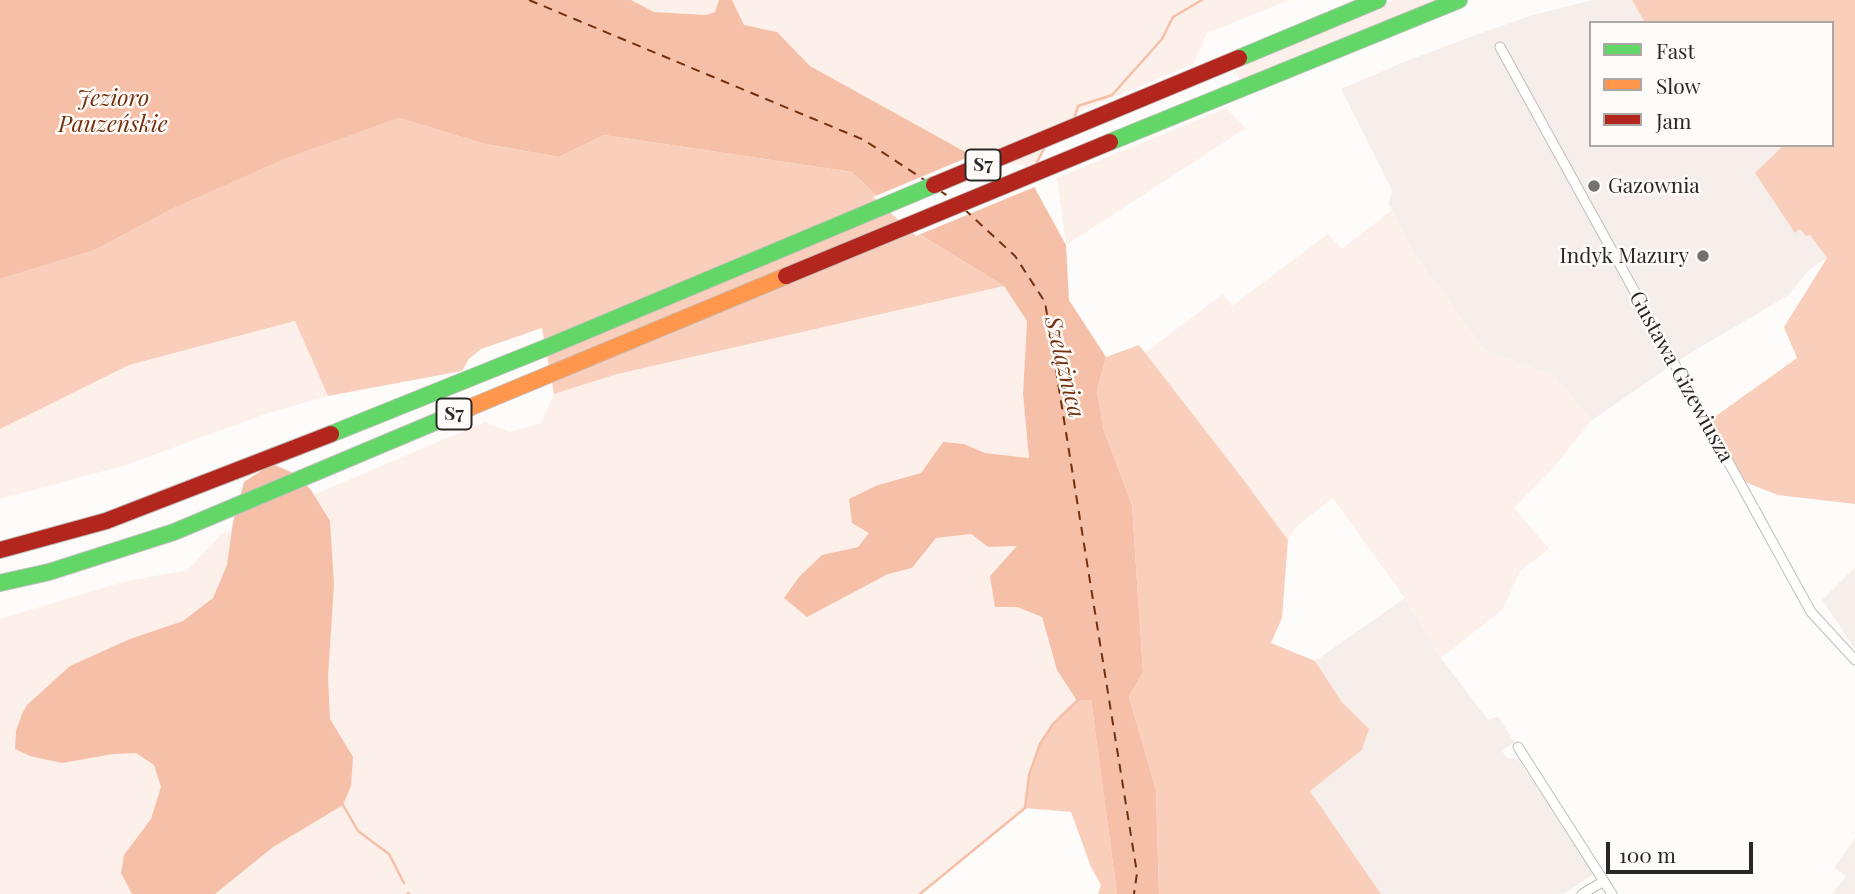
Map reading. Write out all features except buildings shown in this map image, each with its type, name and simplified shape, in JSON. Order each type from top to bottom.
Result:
[{"type":"highway","name":"S7","points":[[0,550],[106,521],[346,428],[1378,0]]},
{"type":"highway","name":"S7","points":[[0,583],[48,572],[174,532],[558,370],[1459,0]]},
{"type":"street","name":"Gustawa Gizewiusza","points":[[1500,47],[1811,612],[1855,660]]},
{"type":"street","points":[[1518,747],[1612,894]]},
{"type":"street","points":[[1582,894],[1604,881]]},
{"type":"shaded area","points":[[631,0],[719,1],[715,12],[706,15],[654,12]]},
{"type":"shaded area","points":[[732,0],[1289,0],[1207,33],[1193,64],[1076,113],[1073,121],[1052,135],[1029,178],[978,159],[810,66],[777,32],[744,26]]},
{"type":"shaded area","points":[[1394,0],[1442,0],[1240,81],[1235,68]]},
{"type":"shaded area","points":[[1592,0],[1632,0],[1644,21],[1589,21],[1589,147],[1784,147],[1795,233],[1800,229],[1810,235],[1827,258],[1808,271],[1789,295],[1682,358],[1591,421],[1555,376],[1484,350],[1410,247],[1389,204],[1392,190],[1341,89],[1404,62],[1533,15]]},
{"type":"shaded area","points":[[1632,0],[1855,0],[1855,504],[1778,495],[1737,479],[1706,423],[1797,358],[1784,327],[1827,258],[1810,235],[1806,236],[1800,229],[1795,233],[1755,173],[1782,147],[1834,147],[1834,21],[1644,21]]},
{"type":"shaded area","points":[[1226,108],[1246,128],[1066,245],[1057,178]]},
{"type":"shaded area","points":[[399,118],[485,144],[559,157],[604,135],[852,172],[911,229],[1004,286],[617,374],[554,394],[542,328],[481,349],[469,359],[462,371],[328,396],[295,321],[129,365],[0,429],[0,279],[95,250],[172,209],[286,157]]},
{"type":"shaded area","points":[[1392,210],[1410,247],[1484,350],[1555,376],[1591,421],[1554,467],[1514,508],[1549,549],[1520,571],[1503,609],[1441,658],[1405,598],[1333,498],[1298,525],[1288,540],[1145,353],[1223,294],[1232,306],[1328,234],[1342,249]]},
{"type":"shaded area","points":[[1004,286],[1027,321],[1023,394],[1029,458],[985,453],[964,444],[943,442],[921,473],[878,485],[869,533],[858,547],[822,555],[807,617],[888,574],[912,568],[936,538],[971,534],[988,547],[1018,546],[995,607],[1017,607],[1042,617],[1057,670],[1077,701],[1053,724],[1029,775],[1025,808],[920,894],[0,894],[0,619],[123,582],[188,570],[221,534],[485,422],[509,432],[541,423],[554,394],[617,373]]},
{"type":"shaded area","points":[[296,321],[328,396],[265,414],[126,465],[0,499],[0,429],[129,365]]},
{"type":"shaded area","points":[[1139,345],[1288,540],[1282,618],[1271,643],[1315,661],[1342,702],[1369,729],[1362,750],[1310,791],[1381,894],[1159,894],[1156,790],[1129,697],[1143,672],[1132,505],[1104,431],[1097,391],[1106,357]]},
{"type":"shaded area","points":[[1855,567],[1855,649],[1822,600]]},
{"type":"shaded area","points":[[1405,598],[1441,658],[1488,720],[1498,716],[1514,742],[1502,751],[1507,758],[1518,759],[1594,874],[1563,894],[1381,894],[1310,791],[1362,750],[1369,729],[1342,702],[1315,661]]},
{"type":"shaded area","points":[[1091,700],[1117,894],[1098,894],[1101,885],[1091,867],[1071,812],[1025,808],[1029,775],[1040,744],[1053,724],[1077,701]]},
{"type":"shaded area","points":[[1855,838],[1855,894],[1832,894],[1846,876],[1834,868]]},
{"type":"water","name":"Jezioro Pauzeńskie","points":[[0,0],[631,0],[654,12],[706,15],[715,12],[719,0],[732,0],[744,25],[777,32],[810,66],[978,159],[1025,170],[1066,245],[1069,300],[1106,357],[1097,391],[1104,431],[1132,505],[1143,672],[1129,697],[1156,790],[1159,894],[1117,894],[1091,700],[1077,701],[1057,670],[1042,617],[1017,607],[995,607],[990,576],[1017,546],[988,547],[971,534],[936,538],[912,568],[888,574],[807,617],[784,598],[799,577],[822,555],[858,547],[869,533],[852,523],[849,499],[878,485],[921,473],[943,442],[964,444],[985,453],[1029,458],[1023,394],[1027,321],[1004,286],[911,229],[852,172],[604,135],[559,157],[485,144],[399,118],[286,158],[172,209],[95,250],[0,279]]},
{"type":"water","points":[[272,464],[298,475],[311,490],[330,521],[334,584],[328,677],[330,719],[353,757],[351,786],[343,805],[273,847],[215,894],[132,894],[121,873],[124,855],[151,819],[161,787],[154,765],[136,753],[62,763],[30,756],[15,749],[16,731],[27,705],[70,666],[130,639],[183,621],[213,598],[227,565],[233,522],[244,482]]},
{"type":"pier","points":[[976,154],[1026,167],[1037,186],[916,236],[873,197]]},
{"type":"waterway","points":[[1074,119],[1078,106],[1112,95],[1162,39],[1173,17],[1202,0]]},
{"type":"waterway","points":[[1035,166],[1045,147]]},
{"type":"waterway","points":[[920,894],[1025,808],[1029,775],[1040,744],[1053,724],[1077,701]]},
{"type":"waterway","points":[[343,805],[358,831],[389,854],[404,883]]},
{"type":"ferry route","points":[[529,0],[864,140],[926,181]]},
{"type":"ferry route","points":[[939,190],[952,199]]},
{"type":"ferry route","points":[[964,209],[1015,256],[1045,302],[1137,873],[1134,894]]},
{"type":"traffic: fast","points":[[1239,58],[1378,0]]},
{"type":"traffic: fast","points":[[1110,142],[1459,0]]},
{"type":"traffic: fast","points":[[331,434],[550,346],[934,185]]},
{"type":"traffic: fast","points":[[0,583],[49,572],[174,532],[471,407]]},
{"type":"traffic: slow","points":[[471,407],[786,276]]},
{"type":"traffic: jam","points":[[934,185],[1239,58]]},
{"type":"traffic: jam","points":[[786,276],[1110,142]]},
{"type":"traffic: jam","points":[[0,550],[106,521],[331,434]]},
{"type":"place","name":"Gazownia","points":[[1594,186]]},
{"type":"place","name":"Indyk Mazury","points":[[1703,256]]},
{"type":"water label","name":"Szelążnica","points":[[1064,367]]}]
